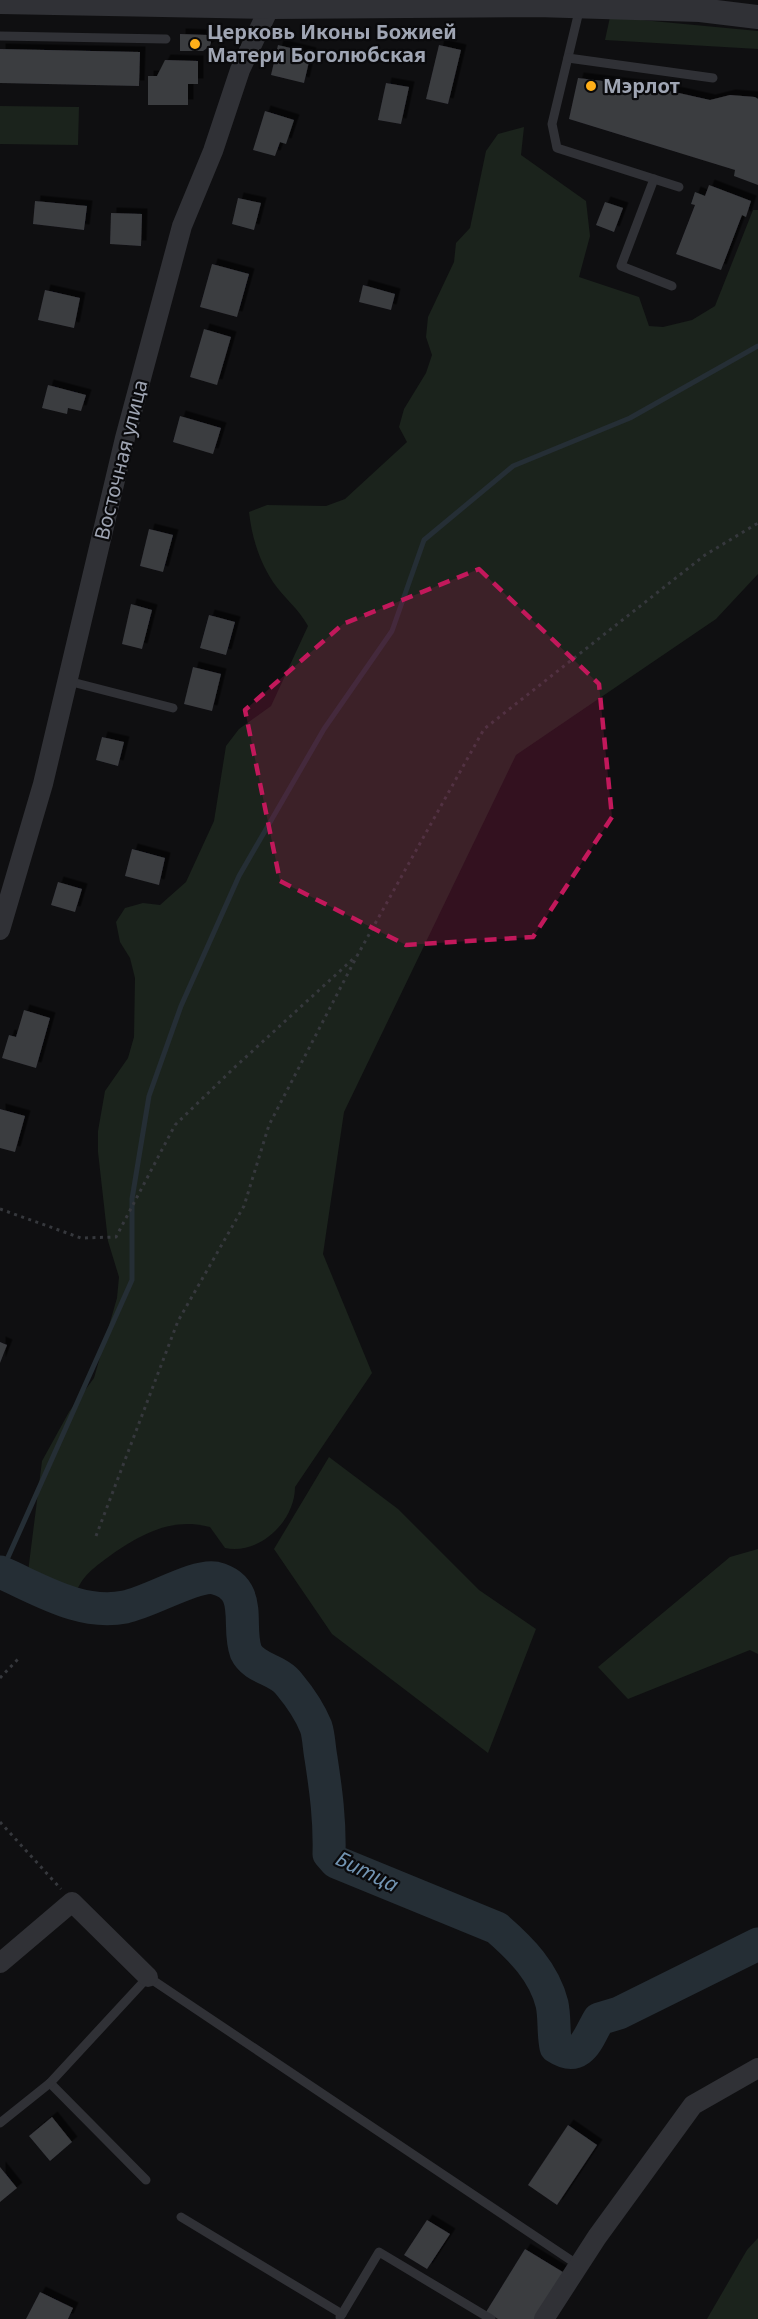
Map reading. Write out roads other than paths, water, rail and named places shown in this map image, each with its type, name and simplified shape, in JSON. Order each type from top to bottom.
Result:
[{"type":"street","points":[[0,2],[538,3],[579,7],[709,10],[758,17]]},
{"type":"street","name":"Восточная улица","points":[[0,930],[43,784],[126,438],[182,226],[213,151],[240,70],[273,3]]},
{"type":"street","points":[[0,1963],[72,1902],[148,1977]]},
{"type":"street","points":[[544,2319],[578,2265],[693,2105],[758,2068]]},
{"type":"lane","points":[[579,7],[552,124],[557,148],[679,187]]},
{"type":"lane","points":[[0,36],[166,39]]},
{"type":"lane","points":[[568,58],[713,78]]},
{"type":"lane","points":[[654,179],[621,266],[672,286]]},
{"type":"lane","points":[[68,681],[173,708]]},
{"type":"lane","points":[[0,2123],[50,2083],[148,1977],[578,2265]]},
{"type":"lane","points":[[50,2083],[146,2180]]},
{"type":"lane","points":[[181,2217],[340,2317],[379,2252],[491,2319]]},
{"type":"waterway","points":[[1,1573],[132,1280],[132,1199],[149,1096],[181,1006],[239,876],[324,729],[392,631],[424,540],[513,466],[630,418],[758,346]]},
{"type":"waterway","name":"Битца","points":[[0,1572],[61,1599],[92,1608],[109,1609],[135,1604],[196,1580],[215,1578],[227,1583],[240,1599],[243,1642],[246,1652],[260,1666],[279,1675],[289,1684],[304,1704],[316,1727],[327,1806],[329,1854],[336,1862],[497,1928],[523,1953],[537,1971],[548,1992],[552,2004],[556,2047],[572,2052],[578,2050],[583,2046],[599,2019],[619,2013],[758,1944]]},
{"type":"place","name":"Церковь Иконы Божией Матери Боголюбская","points":[[195,44]]},
{"type":"place","name":"Мэрлот","points":[[591,86]]}]
